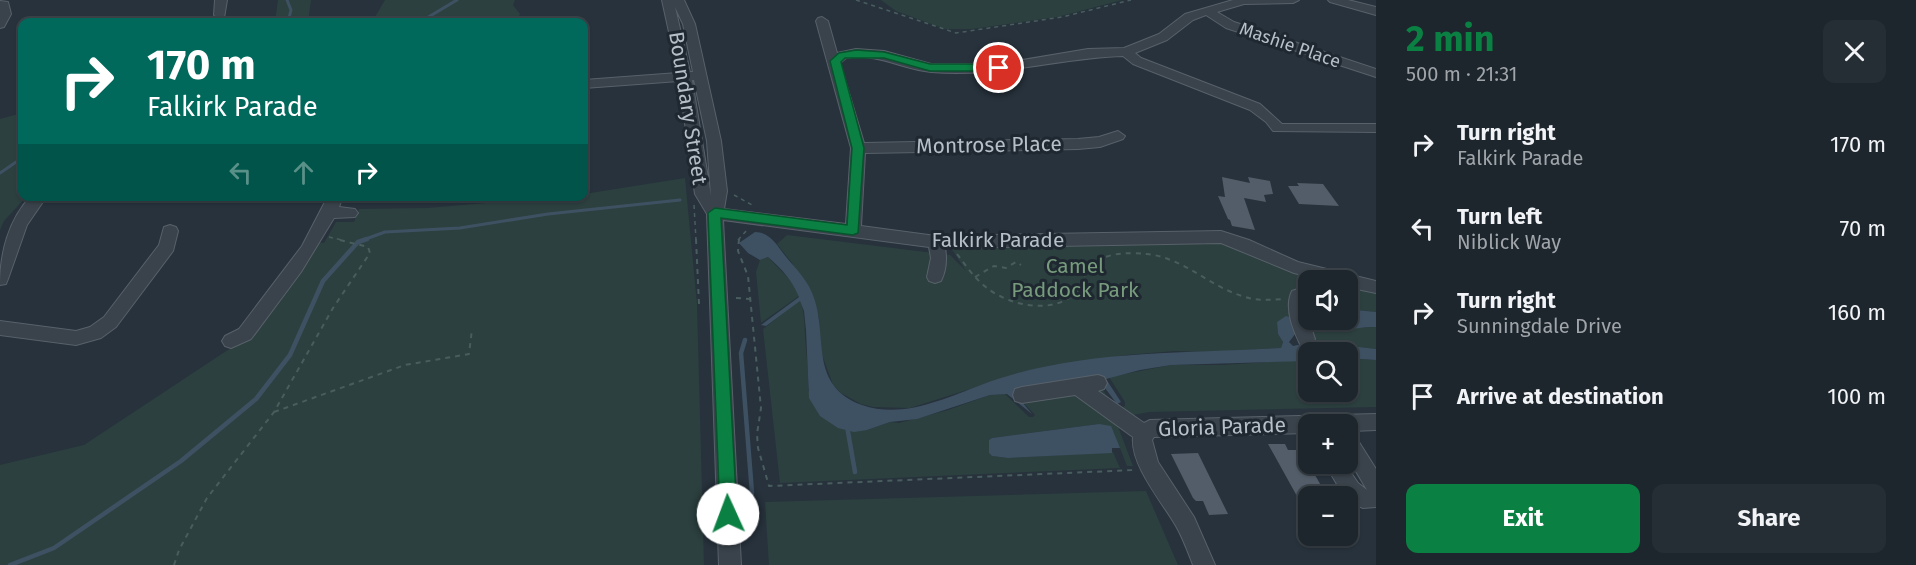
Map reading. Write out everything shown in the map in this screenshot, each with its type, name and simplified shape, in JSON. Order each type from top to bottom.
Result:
[{"type":"street","points":[[220,15],[221,0]]},
{"type":"street","name":"Boundary Street","points":[[668,0],[685,77],[702,194],[715,213]]},
{"type":"street","name":"Boundary Street","points":[[678,0],[689,24],[714,141],[720,191],[715,213],[730,563]]},
{"type":"street","points":[[835,61],[842,55],[856,53],[884,55],[930,68],[999,68],[1088,53],[1126,52],[1163,37],[1189,17],[1207,11],[1244,1],[1293,0]]},
{"type":"street","points":[[1334,0],[1376,11]]},
{"type":"street","points":[[0,24],[5,14],[4,3]]},
{"type":"street","name":"Mashie Place","points":[[1207,11],[1230,25],[1376,73]]},
{"type":"street","points":[[822,21],[858,148],[853,230]]},
{"type":"street","points":[[1126,52],[1137,61],[1254,107],[1271,119],[1278,128],[1376,128]]},
{"type":"street","points":[[588,84],[700,76]]},
{"type":"street","name":"Montrose Place","points":[[858,148],[1078,144],[1100,142],[1118,136]]},
{"type":"street","points":[[0,279],[7,265],[20,220],[35,201]]},
{"type":"street","points":[[231,341],[245,334],[307,249],[331,212],[334,201]]},
{"type":"street","points":[[331,212],[350,213]]},
{"type":"street","name":"Falkirk Parade","points":[[715,213],[853,230],[937,246],[1221,237],[1303,270]]},
{"type":"street","points":[[0,328],[76,338],[95,333],[110,322],[167,247],[170,231]]},
{"type":"street","points":[[935,277],[939,258],[937,246]]},
{"type":"street","name":"Falkirk Parade","points":[[1358,283],[1376,287]]},
{"type":"street","points":[[1303,330],[1306,339]]},
{"type":"street","points":[[1022,395],[1098,383]]},
{"type":"street","points":[[1077,386],[1144,434]]},
{"type":"street","name":"Gloria Parade","points":[[1358,426],[1376,422]]},
{"type":"street","name":"Gloria Parade","points":[[1204,565],[1184,520],[1164,491],[1143,448],[1144,434],[1150,429],[1159,427],[1298,424]]},
{"type":"street","points":[[1358,457],[1376,486]]},
{"type":"street","points":[[1341,474],[1356,495],[1366,499],[1376,497]]},
{"type":"path","points":[[856,0],[956,33],[1062,17],[1131,0]]},
{"type":"path","points":[[733,194],[755,206]]},
{"type":"path","points":[[756,228],[749,229],[736,240],[739,255],[746,264],[761,408],[758,441],[769,486],[1138,470],[1137,462]]},
{"type":"path","points":[[174,565],[179,550],[207,498],[274,411],[333,309],[370,253],[368,247],[338,238]]},
{"type":"path","points":[[937,246],[954,250],[975,277],[1003,298],[1023,303],[1046,305],[1058,303],[1073,296],[1079,290],[1087,270],[1099,259],[1117,254],[1145,254],[1180,262],[1212,283],[1242,298],[1262,301],[1298,296]]},
{"type":"path","points":[[975,277],[994,266],[1006,268],[1016,262],[1021,265]]},
{"type":"path","points":[[736,298],[750,299]]},
{"type":"path","points":[[274,411],[405,365],[469,354],[472,329]]},
{"type":"green space","points":[[278,0],[311,0],[309,18],[276,18]]},
{"type":"green space","points":[[385,0],[515,0],[513,5],[520,14],[518,18],[374,18]]},
{"type":"green space","points":[[881,0],[1122,0],[1057,17],[972,29],[945,29],[896,11]]},
{"type":"green space","points":[[18,114],[18,201],[22,201],[4,221],[0,230],[0,119]]},
{"type":"green space","points":[[685,178],[697,304],[704,565],[0,565],[0,465],[84,445],[255,332],[318,242],[324,243],[336,222],[354,222],[359,209],[427,208],[509,201],[588,201],[588,193]]},
{"type":"green space","name":"Camel Paddock Park","points":[[787,235],[934,253],[927,278],[939,283],[940,254],[950,255],[966,271],[951,248],[1224,243],[1298,272],[1298,316],[1277,322],[1278,334],[1283,342],[1281,348],[1126,355],[1008,377],[910,408],[873,407],[861,404],[841,393],[833,385],[820,349],[819,317],[792,263],[777,244]]},
{"type":"green space","points":[[768,257],[794,284],[799,296],[761,323],[756,272],[760,260]]},
{"type":"green space","points":[[1358,289],[1376,292],[1376,312],[1358,310]]},
{"type":"green space","points":[[800,300],[804,318],[808,391],[867,430],[890,422],[899,423],[948,410],[990,395],[1005,394],[1029,417],[1033,417],[1035,415],[1021,400],[1075,392],[1117,424],[1133,466],[1127,466],[1120,448],[1099,424],[992,438],[989,440],[989,453],[992,456],[1008,458],[1113,452],[1120,468],[780,483],[763,329]]},
{"type":"green space","points":[[1376,327],[1376,349],[1358,347],[1358,342],[1312,342],[1309,330],[1358,330],[1358,328]]},
{"type":"green space","points":[[1358,359],[1376,360],[1376,407],[1149,412],[1123,417],[1095,396],[1099,384],[1111,402],[1121,408],[1125,406],[1125,402],[1109,377],[1171,365],[1222,365],[1298,360],[1298,402],[1358,402]]},
{"type":"green space","points":[[1146,491],[1178,565],[769,565],[765,502]]},
{"type":"water","points":[[755,232],[763,233],[772,240],[800,273],[815,301],[827,374],[834,386],[846,397],[877,409],[892,410],[923,406],[1017,373],[1091,359],[1281,348],[1283,342],[1278,334],[1277,322],[1286,316],[1293,318],[1298,327],[1289,342],[1293,346],[1298,345],[1298,361],[1171,365],[1106,379],[1121,402],[1117,404],[1099,380],[1014,392],[1032,414],[1007,394],[990,395],[917,419],[890,422],[854,432],[838,428],[820,416],[809,398],[806,330],[804,311],[800,301],[766,326],[761,325],[799,297],[790,280],[768,257],[760,260],[748,253],[739,243]]},
{"type":"water","points":[[1358,310],[1376,312],[1376,327],[1358,328]]},
{"type":"water","points":[[1358,347],[1376,349],[1376,360],[1358,359]]},
{"type":"water","points":[[1099,424],[1111,426],[1120,448],[1112,448],[1112,453],[1008,458],[992,456],[989,453],[989,440],[992,438]]},
{"type":"building","points":[[1222,177],[1250,183],[1248,177],[1270,181],[1273,194],[1264,195],[1266,202],[1244,198],[1255,230],[1232,226],[1218,196],[1225,197]]},
{"type":"building","points":[[1297,183],[1323,184],[1339,206],[1299,204],[1288,186],[1299,186]]},
{"type":"building","points":[[1268,444],[1285,444],[1288,450],[1298,450],[1298,474],[1317,474],[1315,475],[1321,486],[1298,486],[1298,498]]},
{"type":"building","points":[[1198,453],[1228,514],[1209,515],[1203,501],[1196,501],[1193,498],[1171,454]]},
{"type":"waterway","points":[[287,0],[291,10],[289,18]]},
{"type":"waterway","points":[[427,18],[457,0]]},
{"type":"waterway","points":[[0,173],[18,161]]},
{"type":"waterway","points":[[363,240],[385,232],[460,228],[548,214],[680,200]]},
{"type":"waterway","points":[[10,565],[54,548],[181,461],[256,399],[290,355],[323,281],[358,242],[367,239]]},
{"type":"waterway","points":[[745,340],[741,353],[752,493]]},
{"type":"waterway","points":[[847,426],[855,472]]},
{"type":"route","points":[[728,514],[715,213],[853,230],[858,148],[835,61],[842,55],[856,53],[884,55],[930,68],[999,68]]}]
